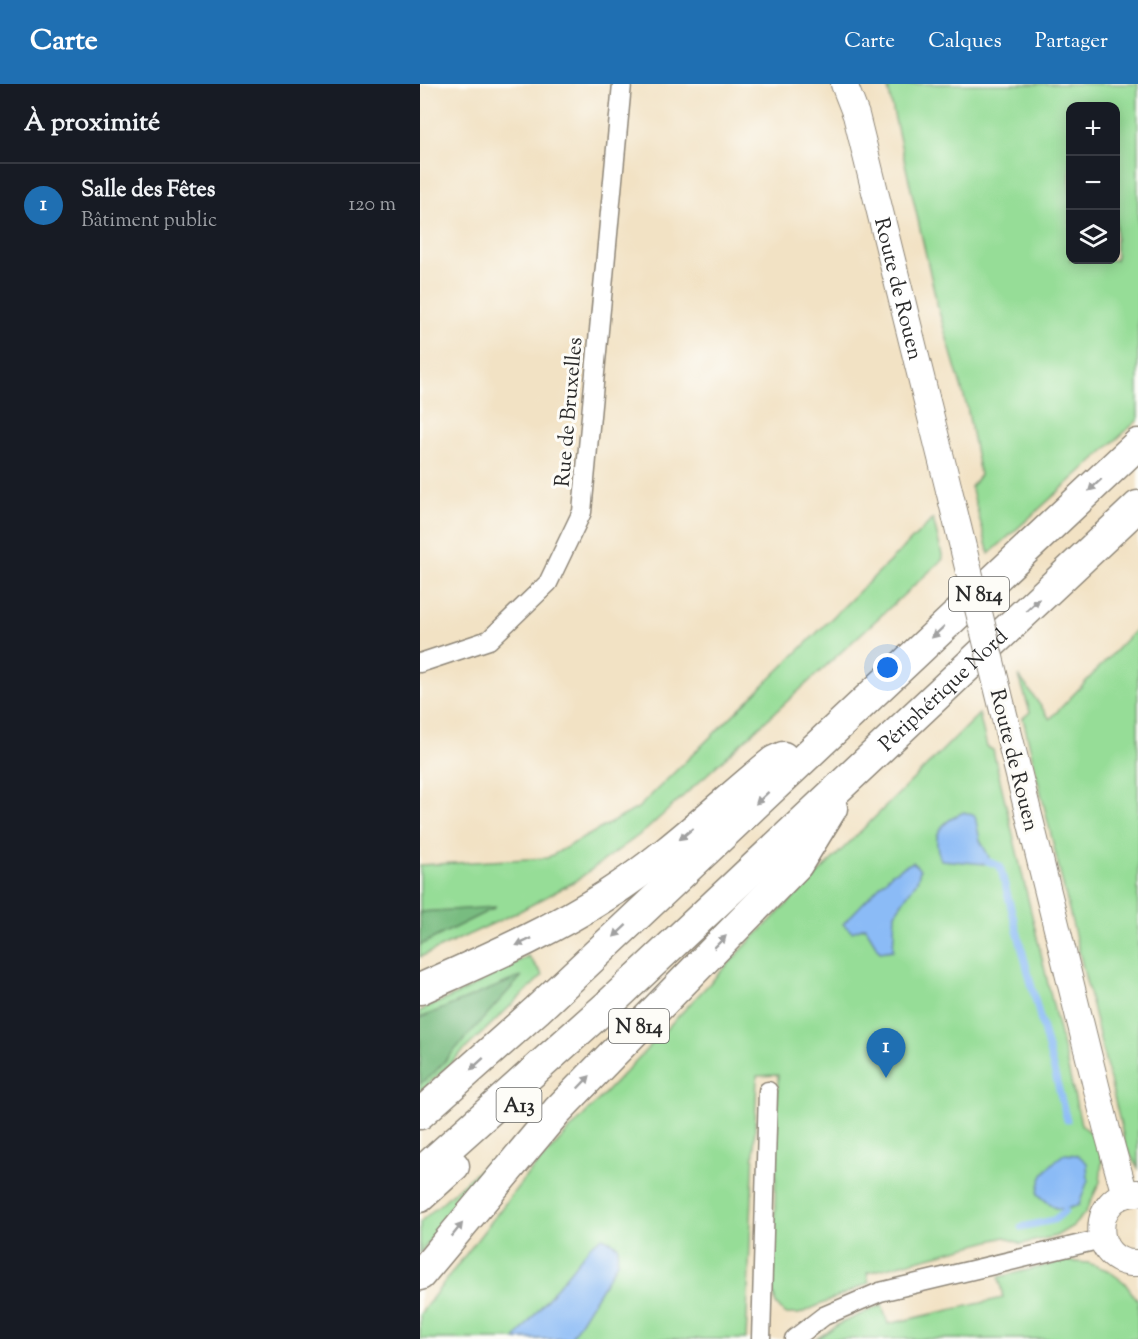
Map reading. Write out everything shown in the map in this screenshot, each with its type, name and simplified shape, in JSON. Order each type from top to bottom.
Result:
[{"type":"highway","name":"N 814","points":[[420,1114],[537,1010],[1138,444]]},
{"type":"highway","name":"Périphérique Nord","points":[[852,775],[1138,507]]},
{"type":"highway","points":[[420,989],[532,938],[572,917],[631,880],[774,760],[820,743]]},
{"type":"highway","name":"N 814","points":[[420,1173],[608,1005],[852,775]]},
{"type":"highway","name":"N 814","points":[[420,1275],[557,1111],[797,865],[852,775]]},
{"type":"highway","name":"A13","points":[[420,1197],[595,1035],[608,1005]]},
{"type":"main road","name":"Route de Rouen","points":[[844,84],[856,115],[1107,1130],[1132,1194],[1117,1199],[1104,1212],[1100,1230],[1102,1239]]},
{"type":"main road","name":"Route de Rouen","points":[[854,84],[856,115]]},
{"type":"main road","points":[[1102,1239],[1114,1256],[1122,1261],[1138,1263]]},
{"type":"street","name":"Rue de Bruxelles","points":[[420,663],[489,640],[548,583],[582,512],[622,84]]},
{"type":"street","points":[[760,1339],[768,1091]]},
{"type":"street","points":[[794,1339],[824,1316],[880,1292],[1102,1239]]},
{"type":"green space","points":[[887,84],[1138,84],[1138,420],[989,554],[971,487],[980,475],[967,407],[938,308]]},
{"type":"green space","points":[[933,519],[943,559],[646,830],[574,882],[518,912],[420,957],[420,945],[494,908],[420,912],[420,865],[547,858],[638,808]]},
{"type":"green space","points":[[1138,627],[1138,1168],[1126,1147],[1023,718],[1030,712],[1019,676],[1050,719]]},
{"type":"green space","points":[[979,714],[987,747],[993,750],[1081,1124],[1098,1140],[1102,1161],[1100,1182],[1085,1213],[1073,1226],[1056,1236],[1021,1244],[1005,1237],[867,1273],[869,1283],[799,1314],[785,1314],[776,1304],[773,1291],[778,1075],[757,1076],[746,1339],[420,1339],[420,1314],[527,1175],[750,941]]},
{"type":"green space","points":[[496,907],[420,945],[420,912]]},
{"type":"green space","points":[[528,956],[543,975],[420,1092],[420,1011],[468,989]]},
{"type":"green space","points":[[522,976],[433,1074],[420,1084],[420,1018]]},
{"type":"green space","points":[[490,1160],[420,1254],[420,1222]]},
{"type":"green space","points":[[1065,1261],[1088,1263],[1107,1270],[1124,1282],[1138,1301],[1138,1339],[816,1339],[839,1324],[882,1305],[888,1324],[1003,1298],[999,1277]]},
{"type":"water","points":[[964,812],[975,816],[980,840],[989,857],[985,864],[941,860],[937,836],[949,820]]},
{"type":"water","points":[[913,862],[920,870],[917,881],[895,913],[893,950],[880,952],[865,927],[852,932],[843,924],[892,873]]},
{"type":"water","points":[[1064,1154],[1078,1155],[1087,1163],[1088,1180],[1079,1205],[1061,1209],[1052,1206],[1038,1194],[1040,1181],[1046,1171]]},
{"type":"water","points":[[603,1237],[618,1246],[617,1263],[570,1339],[515,1339],[591,1245]]},
{"type":"waterway","points":[[987,861],[1000,866],[1067,1120]]},
{"type":"waterway","points":[[1021,1227],[1054,1220],[1065,1211]]},
{"type":"place","name":"Salle des Fêtes","points":[[886,1078]]}]
